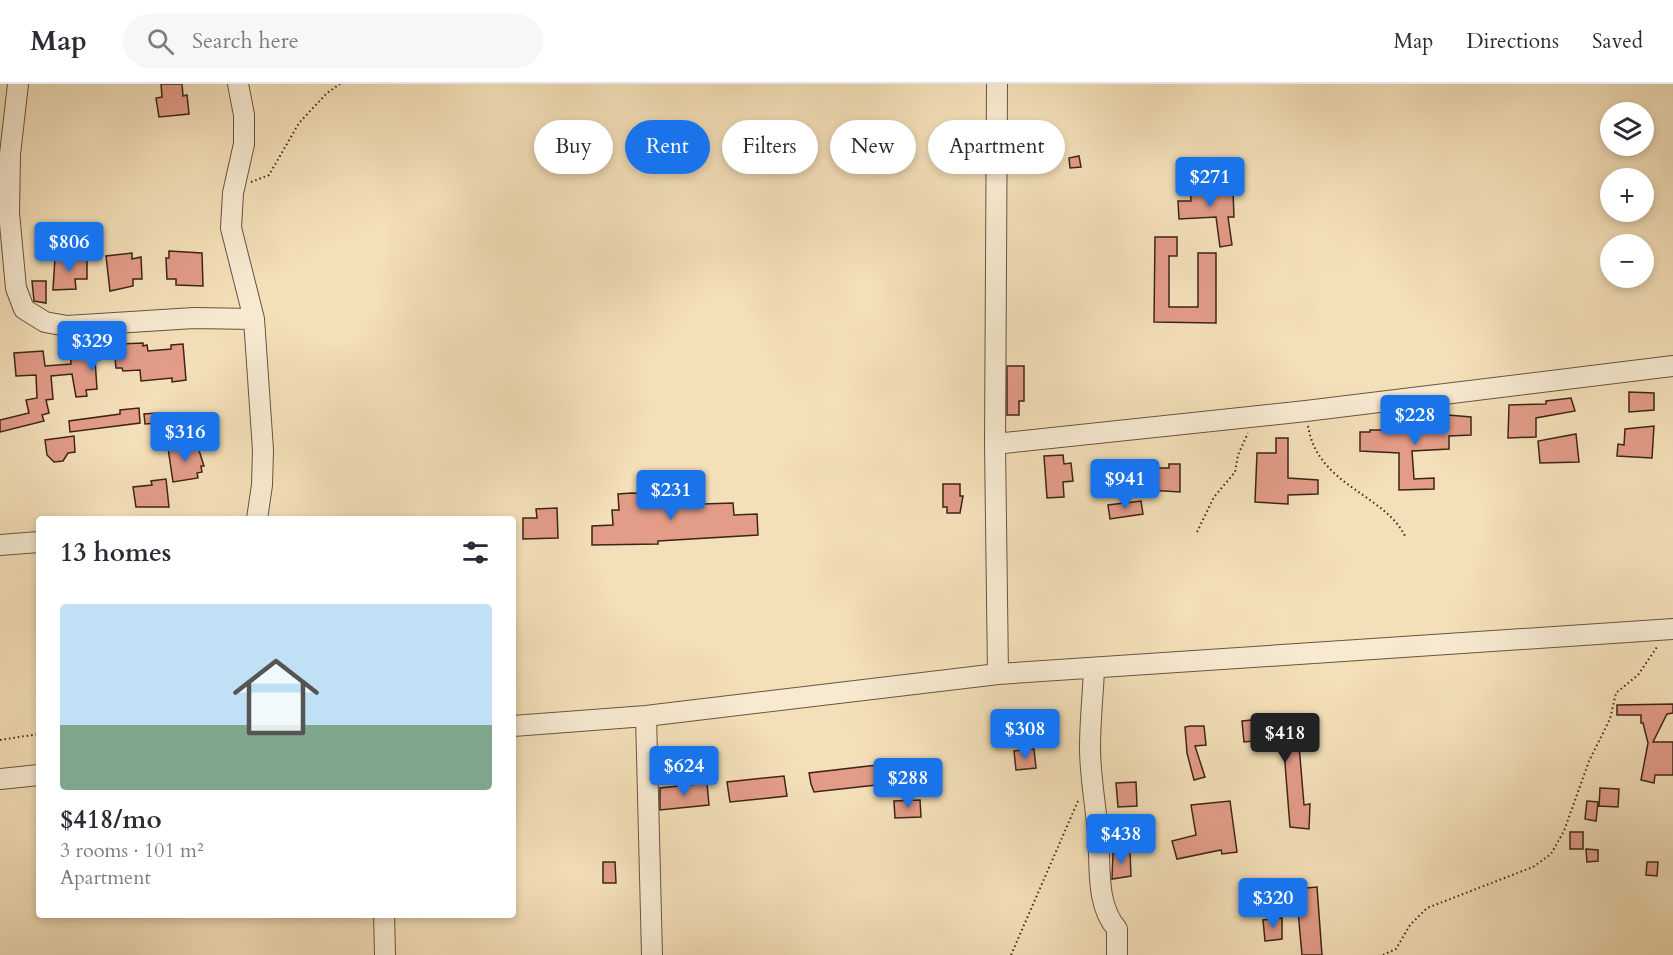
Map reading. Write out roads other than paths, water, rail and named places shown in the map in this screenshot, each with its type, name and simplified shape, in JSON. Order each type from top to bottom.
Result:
[{"type":"street","points":[[18,84],[10,154],[9,213],[16,288],[24,309],[45,322],[68,326],[194,318],[254,319]]},
{"type":"street","points":[[238,84],[245,129],[243,158],[236,181],[231,228],[254,319],[263,450],[262,485],[257,516]]},
{"type":"street","points":[[997,84],[995,444],[998,674]]},
{"type":"street","points":[[995,444],[1305,411],[1673,366]]},
{"type":"street","points":[[0,545],[36,542]]},
{"type":"street","points":[[516,726],[646,716],[998,674],[1671,630]]},
{"type":"street","points":[[1094,669],[1090,747],[1098,860],[1104,907],[1109,920],[1117,929],[1118,955]]},
{"type":"street","points":[[646,716],[652,955]]},
{"type":"street","points":[[0,779],[36,775]]},
{"type":"street","points":[[384,918],[385,955]]}]
